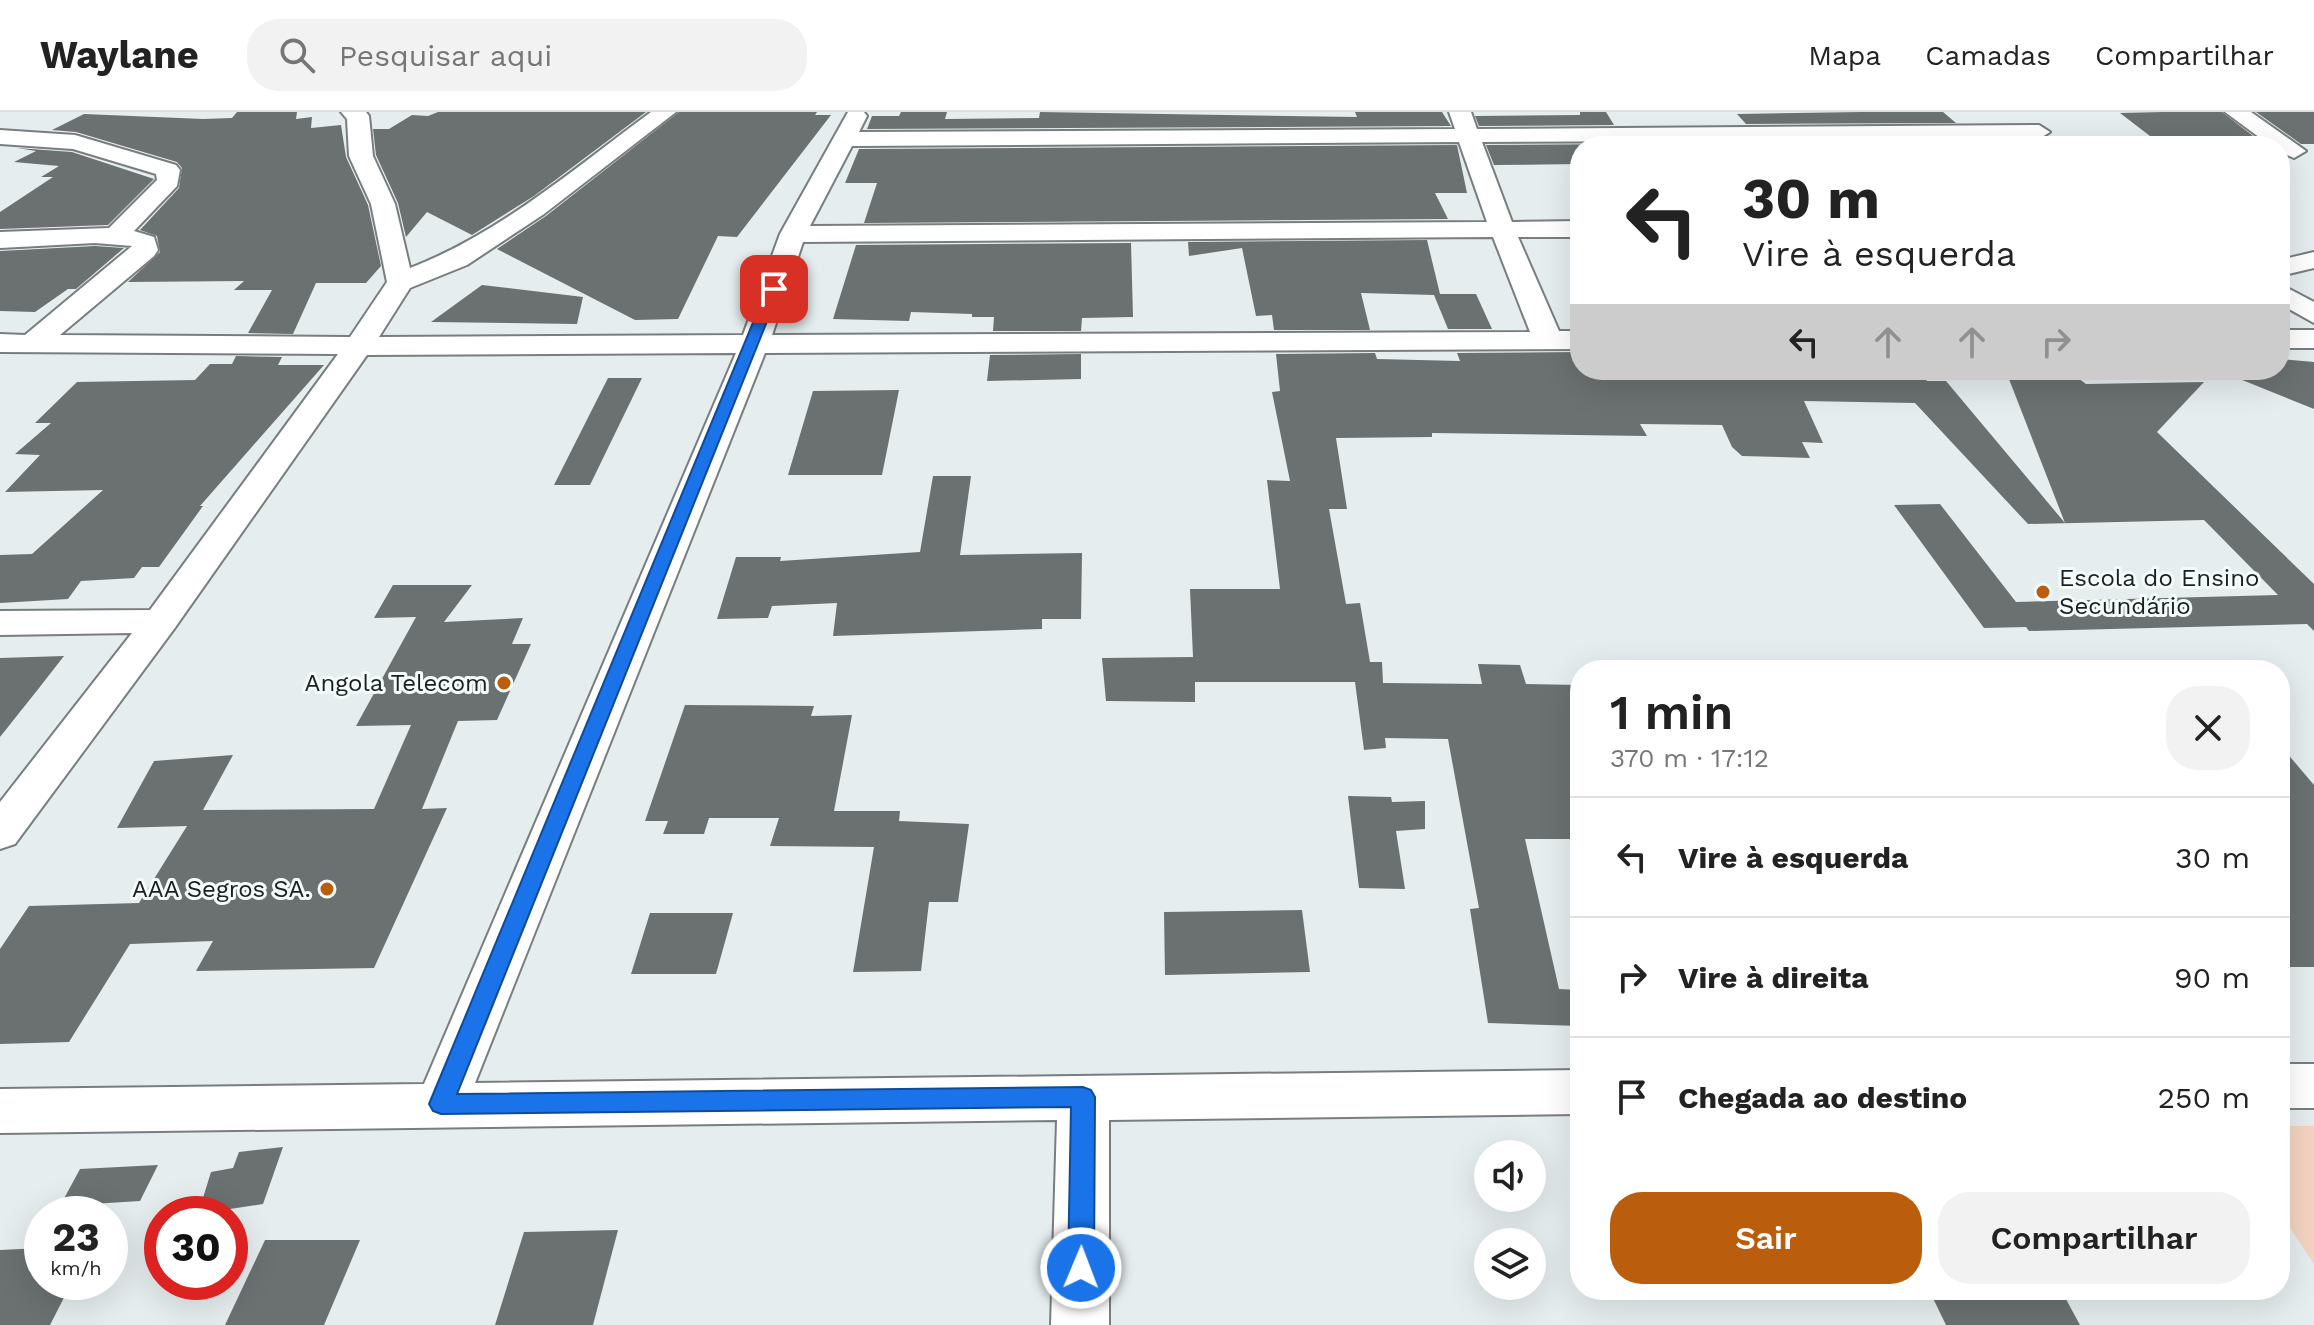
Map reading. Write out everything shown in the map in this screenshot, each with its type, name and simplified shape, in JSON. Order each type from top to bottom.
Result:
[{"type":"street","points":[[0,833],[161,621],[359,346],[400,282],[471,251],[535,209],[665,112]]},
{"type":"street","points":[[441,1104],[754,345],[793,234],[857,112]]},
{"type":"street","points":[[1460,112],[1466,137],[1548,340]]},
{"type":"street","points":[[2013,112],[2045,136]]},
{"type":"street","points":[[2236,112],[2272,136]]},
{"type":"street","points":[[358,113],[361,156],[383,204],[400,282]]},
{"type":"street","points":[[3,126],[75,142],[168,170],[169,181],[117,234]]},
{"type":"street","points":[[1581,136],[2039,132]]},
{"type":"street","points":[[845,139],[1570,136]]},
{"type":"street","points":[[793,234],[1570,229]]},
{"type":"street","points":[[0,240],[96,238],[117,234],[145,242],[145,250],[34,342]]},
{"type":"street","points":[[2290,266],[2314,260]]},
{"type":"street","points":[[2290,299],[2314,315]]},
{"type":"street","points":[[2290,339],[2314,339]]},
{"type":"street","points":[[0,343],[359,346],[1570,340]]},
{"type":"street","points":[[0,623],[161,621]]},
{"type":"street","points":[[2290,1086],[2314,1086]]},
{"type":"street","points":[[0,1111],[1570,1092]]},
{"type":"street","points":[[1080,1325],[1083,1097]]},
{"type":"shaded area","points":[[2290,1126],[2314,1126],[2314,1264],[2290,1228]]},
{"type":"building","points":[[237,112],[297,112],[296,119],[312,117],[311,128],[341,125],[346,157],[368,205],[381,266],[366,283],[316,283],[293,334],[248,333],[272,290],[234,290],[244,281],[128,282],[160,252],[157,236],[140,230],[179,188],[182,168],[177,162],[76,132],[52,130],[84,114],[203,119],[232,118]]},
{"type":"building","points":[[438,112],[646,112],[534,196],[472,235],[427,212],[406,237],[398,203],[376,155],[373,129],[389,129],[412,115],[428,116]]},
{"type":"building","points":[[679,112],[817,112],[815,115],[831,115],[737,237],[718,236],[678,319],[635,320],[497,249],[546,216]]},
{"type":"building","points":[[901,112],[947,112],[945,119],[1039,118],[1040,112],[1357,117],[1355,112],[1442,112],[1451,126],[867,129],[872,116],[899,116]]},
{"type":"building","points":[[1580,112],[1606,112],[1614,125],[1479,126],[1475,116],[1580,115]]},
{"type":"building","points":[[1943,112],[1956,123],[1746,124],[1737,114]]},
{"type":"building","points":[[2222,112],[2253,136],[2150,136],[2120,113]]},
{"type":"building","points":[[2256,112],[2314,112],[2314,144],[2301,144]]},
{"type":"building","points":[[1570,144],[1570,164],[1494,165],[1486,145]]},
{"type":"building","points":[[1457,145],[1467,193],[1435,193],[1448,219],[864,223],[877,183],[845,183],[859,149]]},
{"type":"building","points":[[17,148],[72,152],[154,179],[108,225],[0,229],[0,212],[53,177],[41,177],[59,166],[14,162],[36,151]]},
{"type":"building","points":[[1427,240],[1440,294],[1476,294],[1492,329],[1448,329],[1434,295],[1361,293],[1370,330],[1274,330],[1272,315],[1256,316],[1242,248],[1189,256],[1188,242]]},
{"type":"building","points":[[1131,243],[1133,317],[1082,318],[1081,331],[993,331],[994,317],[972,317],[972,314],[911,312],[909,321],[833,319],[856,245]]},
{"type":"building","points":[[95,246],[124,248],[76,289],[68,289],[35,312],[0,311],[0,251]]},
{"type":"building","points":[[482,285],[583,297],[577,324],[431,322]]},
{"type":"building","points":[[1570,352],[1570,380],[1946,381],[2065,523],[2009,380],[2081,380],[2086,384],[2204,382],[2157,432],[2314,584],[2314,631],[2307,624],[2029,631],[2026,627],[1984,628],[1894,505],[1940,504],[2016,602],[2278,595],[2204,520],[2028,524],[1915,403],[1804,401],[1823,443],[1802,442],[1810,458],[1742,456],[1732,447],[1722,425],[1640,424],[1647,436],[1432,433],[1432,437],[1336,438],[1347,509],[1329,509],[1346,604],[1360,603],[1370,662],[1382,662],[1383,683],[1482,684],[1478,664],[1520,665],[1526,684],[1570,685],[1570,839],[1525,839],[1559,989],[1570,990],[1570,1026],[1488,1023],[1470,909],[1479,908],[1448,739],[1385,738],[1386,748],[1364,750],[1355,682],[1195,682],[1195,702],[1106,701],[1102,658],[1193,657],[1190,589],[1280,589],[1267,480],[1290,481],[1272,392],[1280,391],[1276,354],[1375,353],[1377,359],[1460,361],[1457,353]]},
{"type":"building","points":[[1081,354],[1081,379],[987,381],[990,355]]},
{"type":"building","points":[[236,356],[282,357],[278,365],[324,365],[200,506],[203,506],[159,567],[142,567],[134,578],[81,581],[68,599],[0,603],[0,555],[32,554],[103,490],[5,492],[40,455],[15,454],[51,423],[35,423],[77,382],[195,380],[210,364],[232,364]]},
{"type":"building","points":[[2290,360],[2314,362],[2314,409],[2242,380],[2290,380]]},
{"type":"building","points":[[608,378],[642,378],[590,485],[554,485]]},
{"type":"building","points":[[899,390],[882,475],[788,475],[813,391]]},
{"type":"building","points":[[933,476],[971,476],[960,555],[1082,553],[1081,619],[1042,619],[1042,629],[833,636],[837,603],[772,606],[768,618],[717,619],[736,557],[781,557],[780,561],[920,552]]},
{"type":"building","points":[[393,585],[472,585],[444,622],[523,618],[512,644],[531,644],[497,720],[458,721],[422,809],[447,808],[374,968],[196,971],[213,941],[130,944],[69,1042],[0,1044],[0,949],[29,906],[139,903],[187,826],[117,828],[154,761],[233,755],[203,810],[374,809],[411,725],[356,726],[416,617],[374,618]]},
{"type":"building","points":[[64,656],[39,688],[0,737],[0,658]]},
{"type":"building","points":[[685,705],[814,706],[811,716],[852,715],[834,811],[900,811],[899,821],[969,824],[958,902],[929,902],[921,971],[853,972],[874,847],[770,846],[779,818],[709,818],[704,834],[663,834],[668,821],[645,821]]},
{"type":"building","points":[[2290,757],[2314,785],[2314,967],[2290,967]]},
{"type":"building","points":[[1348,796],[1391,797],[1392,802],[1425,801],[1425,829],[1396,831],[1405,889],[1359,888]]},
{"type":"building","points":[[1302,910],[1310,972],[1165,975],[1164,912]]},
{"type":"building","points":[[650,913],[733,913],[716,974],[631,974]]},
{"type":"building","points":[[283,1147],[263,1204],[248,1206],[248,1196],[204,1196],[211,1172],[233,1168],[239,1152]]},
{"type":"building","points":[[158,1165],[140,1201],[128,1202],[128,1196],[65,1196],[80,1169]]},
{"type":"building","points":[[618,1230],[593,1325],[495,1325],[524,1232]]},
{"type":"building","points":[[265,1240],[360,1240],[324,1325],[225,1325],[237,1300],[248,1300],[248,1276]]},
{"type":"building","points":[[24,1249],[24,1300],[63,1300],[50,1325],[0,1325],[0,1250]]},
{"type":"building","points":[[1934,1300],[2066,1300],[2080,1325],[1946,1325]]},
{"type":"place","name":"Escola do Ensino Secundário","points":[[2043,592]]},
{"type":"place","name":"Angola Telecom","points":[[504,683]]},
{"type":"place","name":"AAA Segros SA.","points":[[327,889]]},
{"type":"route","points":[[774,289],[754,345],[441,1104],[1083,1097],[1081,1268]]}]
